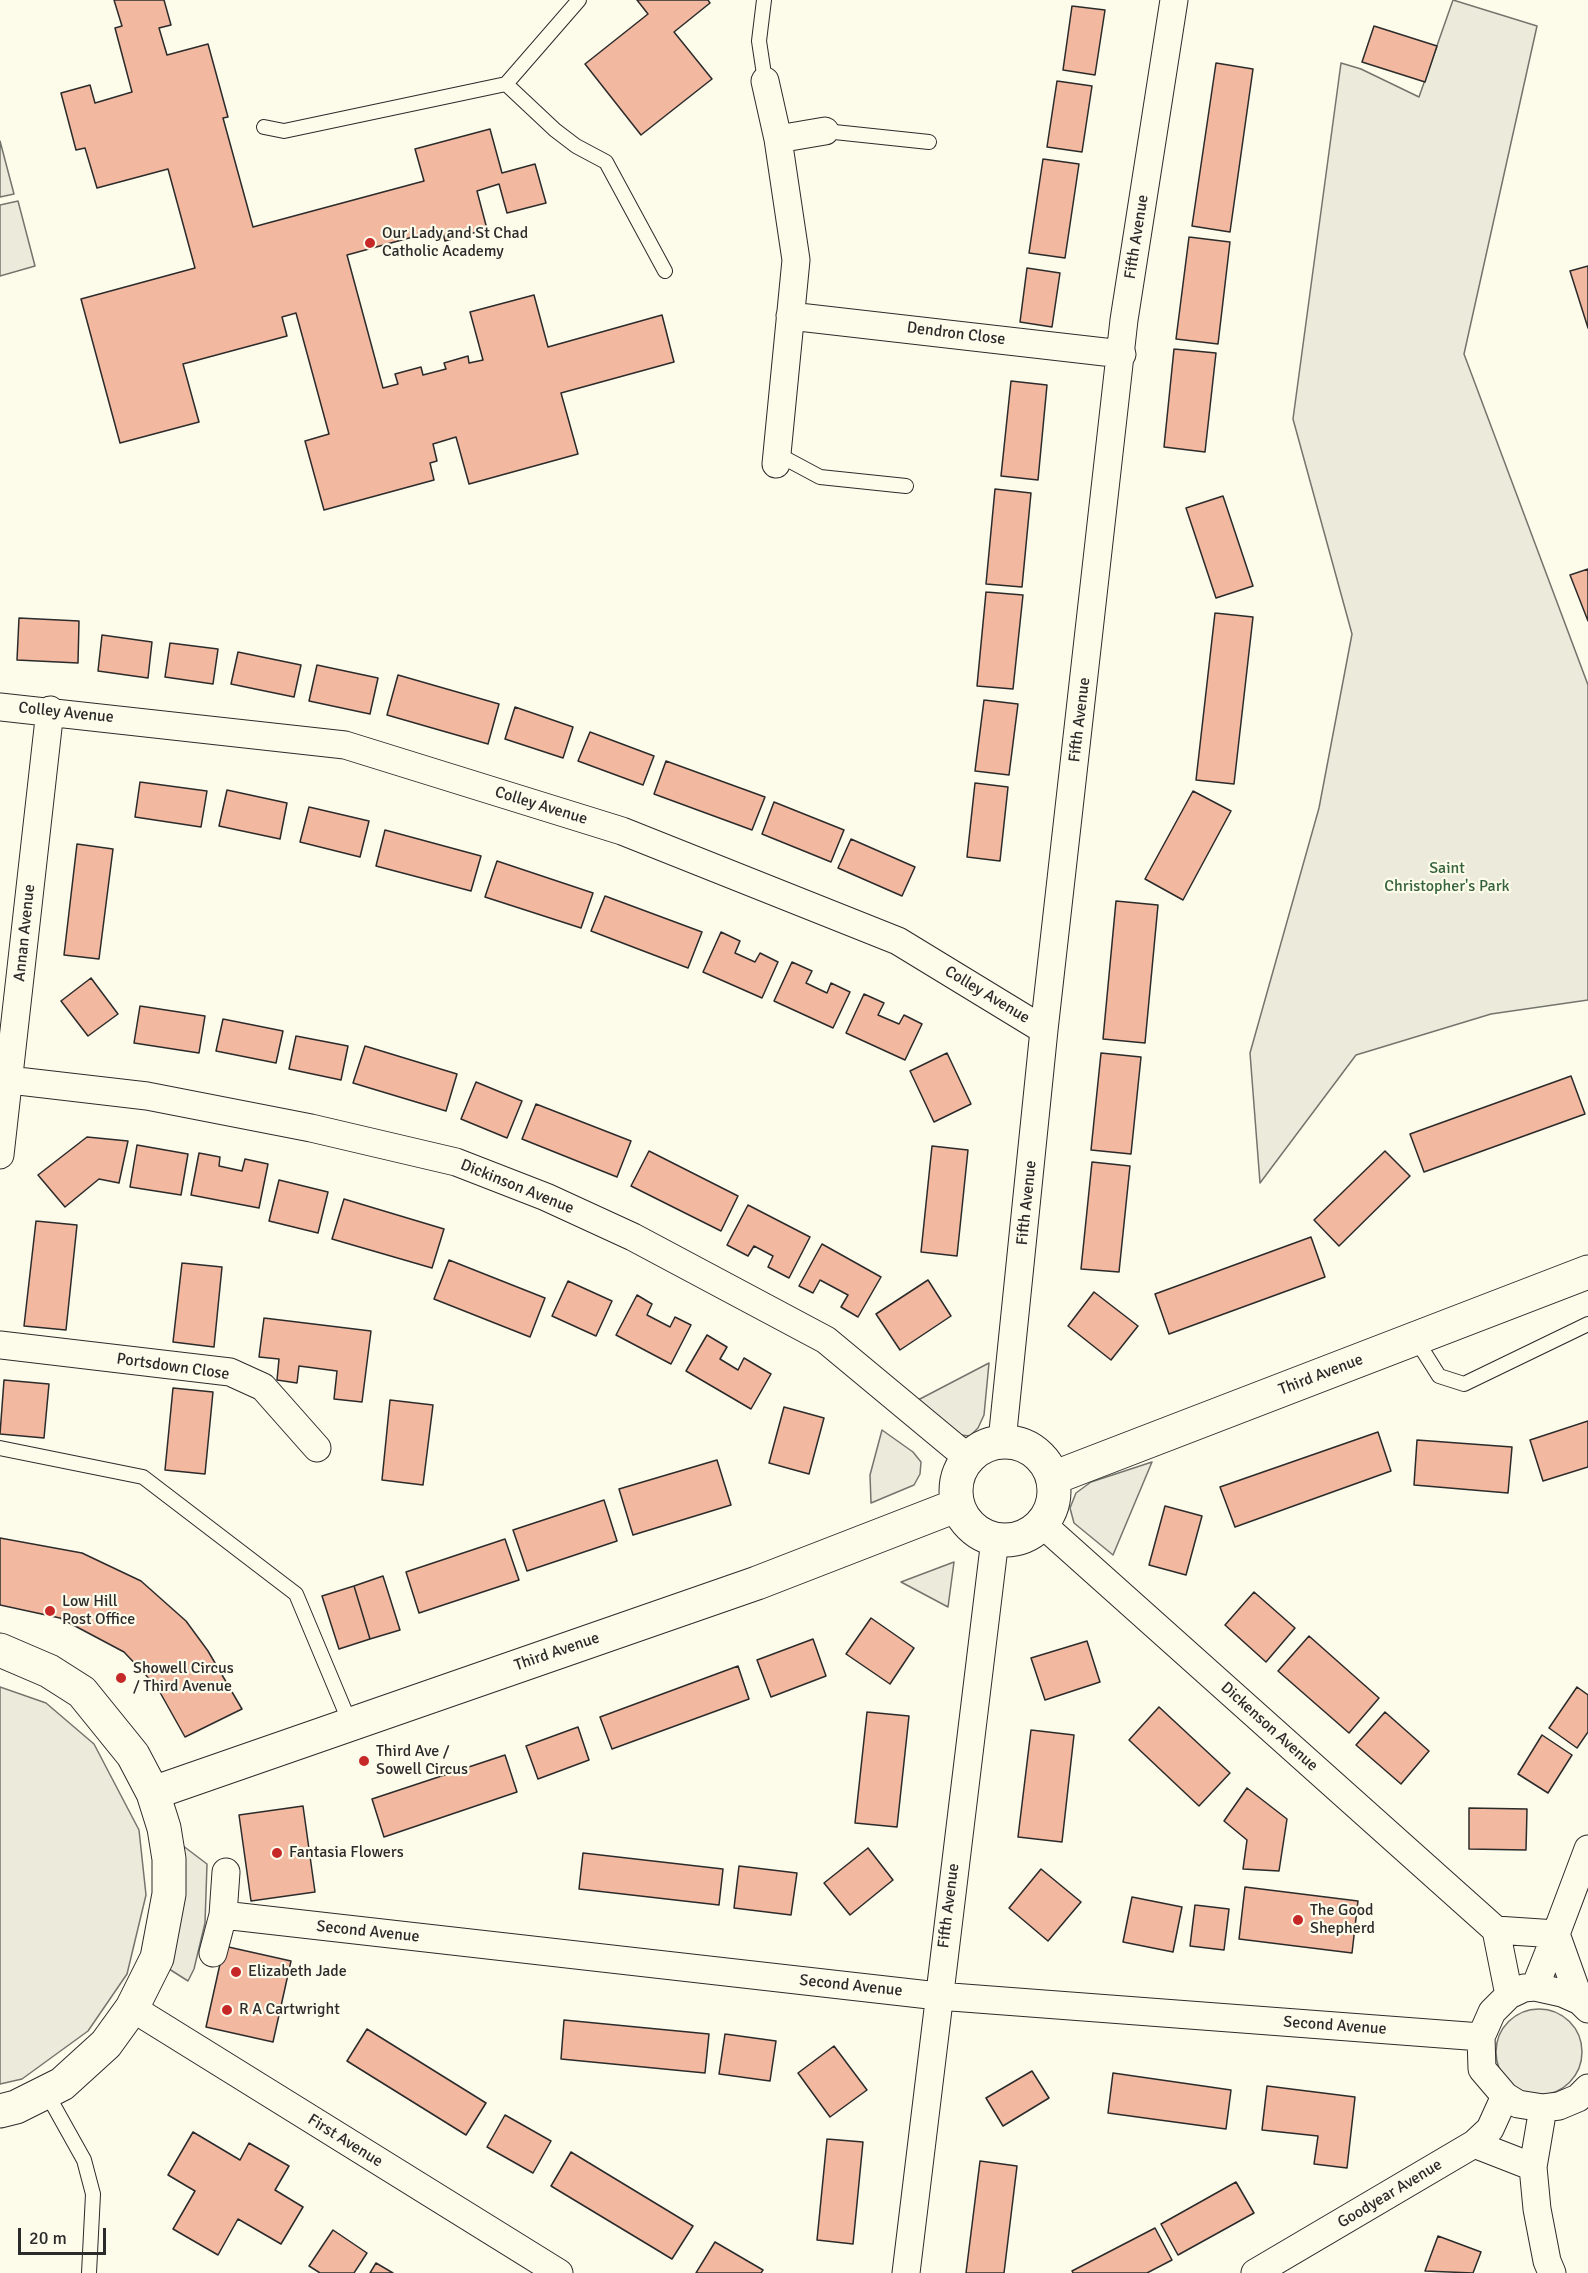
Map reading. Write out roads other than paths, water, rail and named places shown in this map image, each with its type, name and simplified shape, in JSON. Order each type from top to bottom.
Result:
[{"type":"street","name":"Fifth Avenue","points":[[1002,1441],[1044,1030],[1122,354],[1124,320],[1174,0]]},
{"type":"street","points":[[765,81],[778,139],[795,260],[776,459]]},
{"type":"street","points":[[778,139],[825,131]]},
{"type":"street","name":"Dendron Close","points":[[790,316],[1122,354]]},
{"type":"street","name":"Colley Avenue","points":[[0,707],[50,710],[345,745],[622,831],[898,941],[1044,1030]]},
{"type":"street","name":"Annan Avenue","points":[[0,1155],[4,1079],[50,710]]},
{"type":"street","name":"Dickinson Avenue","points":[[4,1079],[147,1096],[311,1128],[456,1162],[546,1197],[633,1237],[826,1340],[968,1458]]},
{"type":"street","name":"Third Avenue","points":[[1053,1478],[1588,1272]]},
{"type":"street","name":"Portsdown Close","points":[[0,1345],[230,1372],[263,1387],[317,1448]]},
{"type":"street","points":[[1002,1441],[1019,1443],[1034,1450],[1046,1462],[1053,1478],[1055,1494],[1051,1510],[1042,1524],[1020,1538],[994,1539],[971,1527],[958,1505],[956,1489],[959,1472],[968,1458],[978,1449],[1002,1441]]},
{"type":"street","name":"Third Avenue","points":[[153,1793],[757,1583],[958,1505]]},
{"type":"street","name":"Dickenson Avenue","points":[[1042,1524],[1496,1930]]},
{"type":"street","name":"Fifth Avenue","points":[[906,2273],[994,1539]]},
{"type":"street","points":[[0,1650],[50,1671],[82,1692],[133,1755],[153,1793],[164,1828],[169,1859],[169,1894],[157,1958],[132,2008],[106,2044],[62,2084],[16,2107],[0,2111]]},
{"type":"street","points":[[1535,1987],[1588,1849]]},
{"type":"street","points":[[213,1953],[223,1915],[226,1872]]},
{"type":"street","name":"Second Avenue","points":[[223,1915],[938,1996],[1481,2037]]},
{"type":"street","points":[[1509,1995],[1496,1930],[1556,1934]]},
{"type":"street","points":[[1556,1934],[1584,2005]]},
{"type":"street","points":[[1584,2005],[1562,1993],[1535,1987],[1509,1995],[1492,2012],[1481,2037],[1482,2069],[1505,2096],[1518,2104],[1543,2108],[1559,2106],[1578,2098],[1588,2088]]},
{"type":"street","name":"First Avenue","points":[[132,2008],[559,2273]]},
{"type":"street","name":"Goodyear Avenue","points":[[1256,2273],[1474,2144],[1490,2129],[1505,2096]]},
{"type":"street","points":[[1543,2108],[1533,2167],[1541,2230],[1547,2261],[1552,2273]]},
{"type":"street","points":[[1474,2144],[1533,2167]]},
{"type":"lane","points":[[264,127],[284,131],[506,84],[579,0]]},
{"type":"lane","points":[[764,0],[759,41],[765,81]]},
{"type":"lane","points":[[506,84],[555,130],[576,146],[606,162],[664,271]]},
{"type":"lane","points":[[825,131],[929,142]]},
{"type":"lane","points":[[776,459],[820,477],[906,486]]},
{"type":"lane","points":[[1415,1338],[1439,1376],[1464,1384],[1588,1324]]},
{"type":"lane","points":[[0,1448],[143,1477],[296,1594],[350,1723]]},
{"type":"lane","points":[[46,2092],[84,2160],[93,2194],[89,2273]]},
{"type":"place","name":"Our Lady and St Chad Catholic Academy","points":[[370,243]]},
{"type":"place","name":"Low Hill Post Office","points":[[50,1611]]},
{"type":"place","name":"Showell Circus / Third Avenue","points":[[121,1678]]},
{"type":"place","name":"Third Ave / Sowell Circus","points":[[364,1761]]},
{"type":"place","name":"Fantasia Flowers","points":[[277,1853]]},
{"type":"place","name":"The Good Shepherd","points":[[1298,1920]]},
{"type":"place","name":"Elizabeth Jade","points":[[236,1972]]},
{"type":"place","name":"R A Cartwright","points":[[227,2010]]},
{"type":"park label","name":"Saint Christopher's Park","points":[[1447,878]]}]
